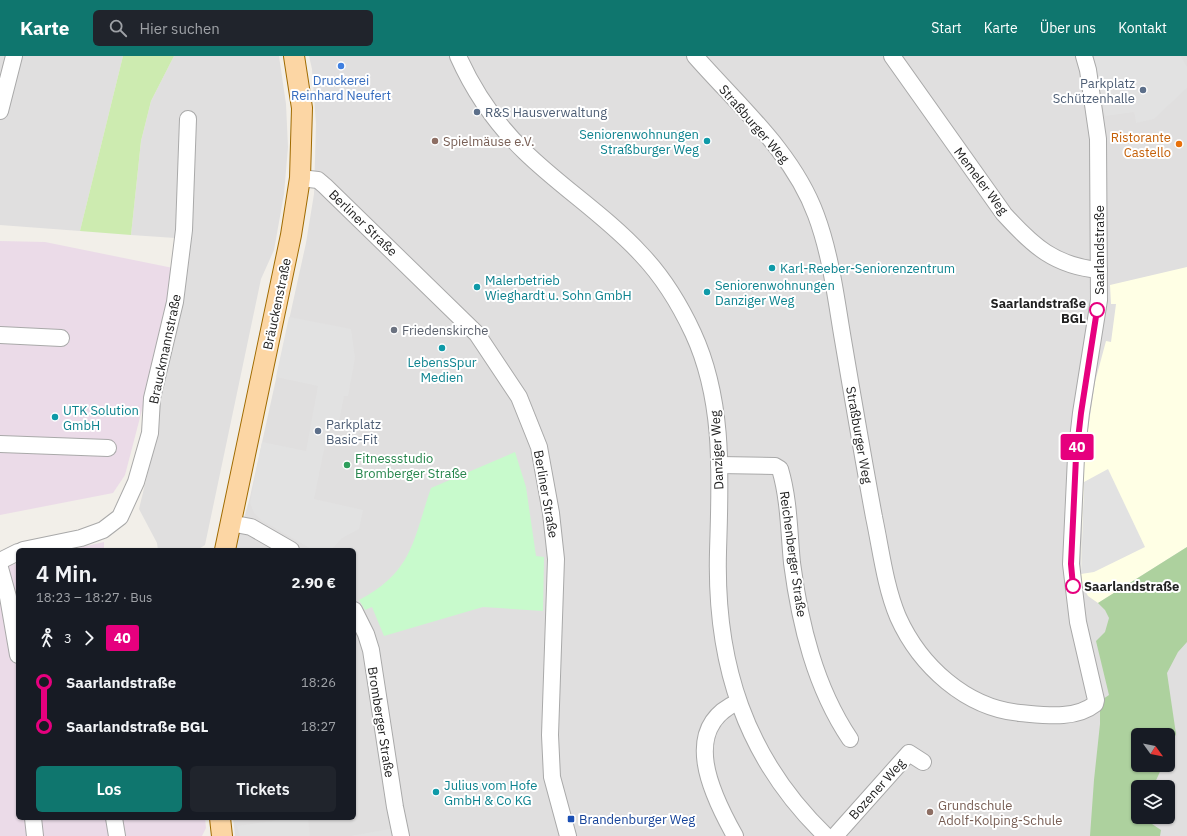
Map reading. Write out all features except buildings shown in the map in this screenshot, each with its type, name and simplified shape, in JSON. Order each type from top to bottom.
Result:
[{"type":"main road","name":"Bräuckenstraße","points":[[225,548],[291,235],[300,178],[302,108],[294,56]]},
{"type":"main road","points":[[220,820],[222,836]]},
{"type":"street","points":[[0,111],[14,56]]},
{"type":"street","name":"Danziger Weg","points":[[458,56],[472,86],[503,129],[524,152],[607,222],[642,255],[668,288],[694,334],[710,381],[718,429],[719,604],[722,640],[738,702],[752,736],[776,778],[808,818],[826,836]]},
{"type":"street","name":"Straßburger Weg","points":[[695,56],[766,134],[790,165],[817,216],[829,263],[862,452],[888,585],[899,618],[911,640],[932,667],[947,682],[966,695],[985,704],[1008,712],[1047,715],[1081,711],[1095,704]]},
{"type":"street","name":"Memeler Weg","points":[[892,56],[1004,214],[1022,234],[1056,259],[1078,268],[1099,270]]},
{"type":"street","name":"Saarlandstraße","points":[[1084,56],[1088,70],[1098,139],[1099,270],[1096,324],[1083,397],[1076,457],[1071,564],[1078,622],[1095,704]]},
{"type":"street","name":"Brauckmannstraße","points":[[33,548],[81,538],[103,530],[120,517],[136,482],[150,433],[152,398],[175,302],[184,230],[188,119]]},
{"type":"street","name":"Berliner Straße","points":[[300,178],[318,180],[325,186],[473,329],[519,397],[540,451],[552,513],[556,567],[550,735],[552,777],[568,836]]},
{"type":"street","points":[[0,335],[61,338]]},
{"type":"street","points":[[0,444],[108,448]]},
{"type":"street","name":"Reichenberger Straße","points":[[719,465],[775,466],[780,469],[785,495],[792,564],[804,626],[825,695],[850,738]]},
{"type":"street","points":[[230,523],[251,527],[288,548]]},
{"type":"street","points":[[0,561],[16,553]]},
{"type":"street","points":[[0,568],[8,597],[16,643]]},
{"type":"street","name":"Bromberger Straße","points":[[356,614],[366,634],[370,650],[395,807],[402,836]]},
{"type":"street","points":[[735,836],[718,804],[706,766],[703,747],[706,734],[718,716],[738,702]]},
{"type":"street","name":"Bozener Weg","points":[[835,836],[909,753],[922,762]]},
{"type":"street","points":[[33,820],[35,836]]},
{"type":"street","points":[[114,820],[117,836]]},
{"type":"shaded area","points":[[0,56],[123,56],[80,231],[0,225]]},
{"type":"shaded area","points":[[174,56],[279,56],[286,104],[288,147],[284,194],[274,250],[261,279],[205,545],[200,548],[158,548],[157,543],[139,509],[155,443],[157,403],[190,239],[131,235],[141,141],[151,101]]},
{"type":"shaded area","points":[[309,56],[1187,56],[1187,836],[235,836],[233,820],[356,820],[356,548],[236,548],[250,497],[306,243],[314,194],[316,124],[312,69]]},
{"type":"shaded area","name":"Parkplatz Schützenhalle","points":[[1093,56],[1181,56],[1187,67],[1187,88],[1154,119],[1136,123],[1134,112],[1105,116]]},
{"type":"shaded area","points":[[0,241],[45,242],[173,268],[155,360],[125,475],[113,493],[0,515]]},
{"type":"shaded area","points":[[1187,267],[1187,547],[1098,603],[1088,596],[1082,585],[1084,457],[1095,382],[1106,341],[1111,342],[1116,304],[1111,304],[1110,285]]},
{"type":"shaded area","name":"Parkplatz Basic-Fit","points":[[289,317],[351,329],[355,358],[348,396],[344,396],[339,422],[330,420],[314,499],[363,510],[359,529],[342,538],[333,548],[310,548],[261,520],[254,513],[250,503],[262,442],[306,451],[318,386],[276,377]]},
{"type":"shaded area","points":[[1108,469],[1145,547],[1094,572],[1081,574],[1084,482]]},
{"type":"shaded area","points":[[104,542],[104,548],[78,548]]},
{"type":"shaded area","points":[[16,564],[16,820],[205,820],[206,828],[202,836],[0,836],[0,569]]},
{"type":"shaded area","points":[[280,820],[308,820],[310,836],[240,836],[237,826]]},
{"type":"shaded area","points":[[390,829],[392,836],[350,836]]},
{"type":"green space","points":[[123,56],[174,56],[151,101],[141,141],[131,235],[80,231]]},
{"type":"green space","points":[[515,452],[526,487],[536,556],[544,557],[543,611],[483,607],[384,636],[372,607],[365,610],[359,600],[377,589],[401,566],[415,539],[431,488]]},
{"type":"green space","points":[[1187,547],[1187,642],[1178,652],[1167,673],[1176,734],[1175,736],[1175,728],[1131,728],[1131,772],[1160,772],[1156,780],[1131,780],[1131,824],[1152,824],[1161,830],[1160,836],[1090,836],[1100,724],[1100,701],[1109,695],[1096,641],[1105,632],[1109,618],[1105,610],[1098,603]]},
{"type":"bus line","name":"40","points":[[1073,586],[1071,564],[1076,457],[1083,397],[1094,339],[1097,310]]},
{"type":"place","name":"Druckerei Reinhard Neufert","points":[[341,66]]},
{"type":"place","name":"Parkplatz Schützenhalle","points":[[1143,90]]},
{"type":"place","name":"R&S Hausverwaltung","points":[[477,112]]},
{"type":"place","name":"Spielmäuse e.V.","points":[[435,141]]},
{"type":"place","name":"Seniorenwohnungen Straßburger Weg","points":[[707,141]]},
{"type":"place","name":"Ristorante Castello","points":[[1179,144]]},
{"type":"place","name":"Karl-Reeber-Seniorenzentrum","points":[[772,268]]},
{"type":"place","name":"Malerbetrieb Wieghardt u. Sohn GmbH","points":[[477,287]]},
{"type":"place","name":"Seniorenwohnungen Danziger Weg","points":[[707,292]]},
{"type":"place","name":"Saarlandstraße BGL","points":[[1097,310]]},
{"type":"place","name":"Friedenskirche","points":[[394,330]]},
{"type":"place","name":"LebensSpur Medien","points":[[442,348]]},
{"type":"place","name":"UTK Solution GmbH","points":[[55,417]]},
{"type":"place","name":"Parkplatz Basic-Fit","points":[[318,431]]},
{"type":"place","name":"Fitnessstudio Bromberger Straße","points":[[347,465]]},
{"type":"place","name":"Saarlandstraße","points":[[1073,586]]},
{"type":"place","name":"Julius vom Hofe GmbH & Co KG","points":[[436,792]]},
{"type":"place","name":"Grundschule Adolf-Kolping-Schule","points":[[930,812]]},
{"type":"place","name":"Brandenburger Weg","points":[[571,819]]}]
